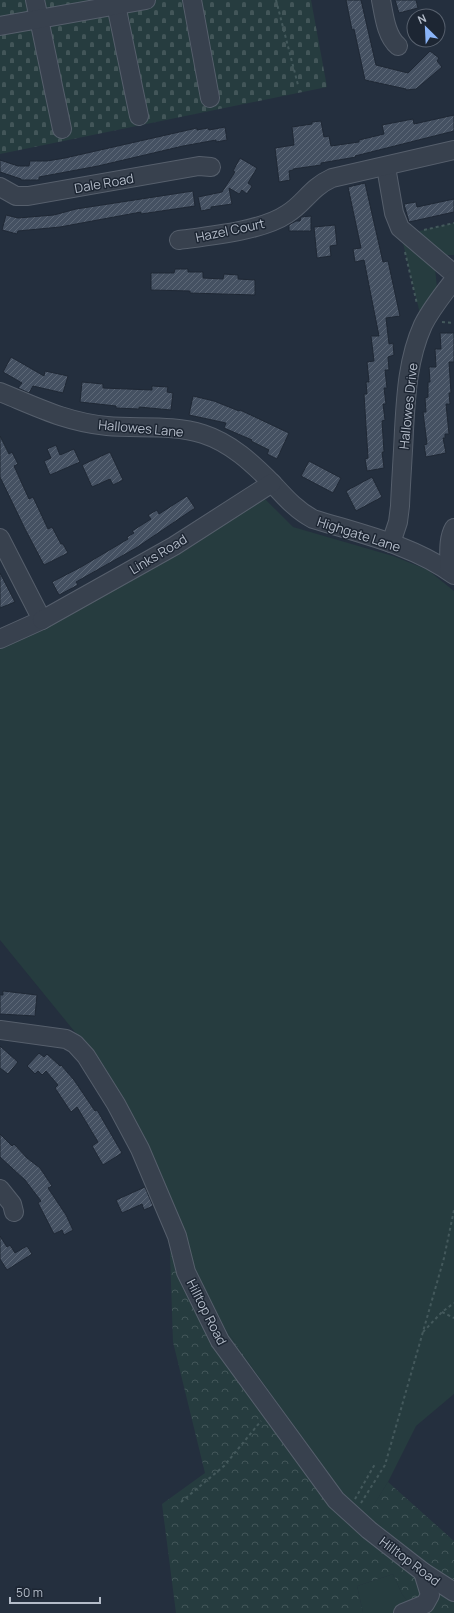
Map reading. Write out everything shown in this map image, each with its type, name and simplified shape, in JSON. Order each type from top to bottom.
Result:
[{"type":"street","points":[[35,0],[62,129]]},
{"type":"street","points":[[0,26],[116,3],[146,0]]},
{"type":"street","points":[[192,0],[210,98]]},
{"type":"street","points":[[381,0],[389,33],[393,42],[398,46]]},
{"type":"street","points":[[116,3],[139,116]]},
{"type":"street","name":"Hazel Court","points":[[179,240],[217,235],[262,225],[288,214],[322,183],[332,178],[386,167],[454,150]]},
{"type":"street","name":"Dale Road","points":[[0,187],[16,196],[28,196],[199,166],[211,167]]},
{"type":"street","points":[[386,167],[394,213],[400,228],[454,274]]},
{"type":"street","name":"Hallowes Drive","points":[[391,543],[399,514],[406,395],[409,373],[423,326],[438,300],[454,280]]},
{"type":"street","name":"Hallowes Lane","points":[[0,392],[40,410],[64,418],[108,426],[182,430],[203,434],[240,454],[272,483]]},
{"type":"street","name":"Highgate Lane","points":[[272,483],[294,507],[309,517],[391,543],[420,554],[451,573]]},
{"type":"street","name":"Links Road","points":[[0,639],[42,620],[174,546],[272,483]]},
{"type":"street","points":[[451,573],[450,539],[454,528]]},
{"type":"street","points":[[0,538],[42,620]]},
{"type":"street","name":"Hilltop Road","points":[[0,1030],[66,1039],[75,1044],[86,1056],[116,1104],[140,1149],[177,1236],[186,1272],[220,1342],[271,1409],[336,1500],[348,1512],[423,1572],[454,1592]]},
{"type":"street","points":[[0,1189],[12,1204],[14,1212]]},
{"type":"street","points":[[403,1613],[425,1604],[430,1595],[423,1572]]},
{"type":"path","points":[[276,0],[298,85]]},
{"type":"path","points":[[348,1512],[358,1508],[385,1465],[444,1258],[454,1210]]},
{"type":"path","points":[[422,1333],[442,1312],[454,1303]]},
{"type":"path","points":[[442,1312],[454,1318]]},
{"type":"path","points":[[181,1502],[224,1466],[271,1409]]},
{"type":"path","points":[[348,1512],[375,1464]]},
{"type":"green space","points":[[0,0],[311,0],[327,87],[0,154]]},
{"type":"green space","points":[[454,223],[454,255],[445,255],[435,267],[437,288],[420,314],[402,239],[415,232]]},
{"type":"green space","points":[[264,498],[293,527],[393,556],[428,570],[454,591],[454,1394],[416,1426],[388,1482],[365,1520],[349,1507],[222,1324],[193,1275],[92,1053],[0,940],[0,645],[41,627],[188,549]]},
{"type":"green space","points":[[184,1232],[193,1275],[222,1324],[349,1507],[365,1519],[388,1482],[454,1541],[454,1613],[418,1613],[402,1594],[393,1574],[357,1586],[363,1613],[176,1613],[162,1504],[205,1473],[173,1342],[170,1253]]},
{"type":"green space","points":[[393,1574],[402,1594],[418,1613],[363,1613],[357,1586]]},
{"type":"building","points":[[346,0],[361,0],[376,65],[408,73],[430,51],[439,58],[437,61],[442,67],[416,89],[406,90],[365,80]]},
{"type":"building","points":[[395,0],[416,0],[418,8],[406,8],[406,11],[399,13]]},
{"type":"building","points":[[454,115],[454,131],[355,156],[356,157],[321,163],[321,165],[293,169],[289,171],[290,180],[279,182],[275,148],[294,145],[292,127],[321,121],[324,137],[329,136],[331,146],[359,142],[359,140],[384,134],[382,125],[413,119],[414,124]]},
{"type":"building","points":[[225,127],[227,140],[216,142],[216,140],[183,146],[98,166],[39,177],[39,180],[21,180],[0,172],[0,160],[18,166],[29,166],[30,161],[47,161],[65,158],[197,128],[197,130],[208,128],[209,130]]},
{"type":"building","points":[[240,158],[257,168],[248,183],[252,186],[247,194],[242,190],[239,194],[229,188],[232,204],[211,207],[211,209],[201,211],[198,197],[222,192],[235,172],[233,171]]},
{"type":"building","points":[[365,183],[383,262],[388,261],[400,316],[386,318],[389,344],[393,343],[394,355],[388,357],[389,370],[385,370],[387,388],[384,388],[386,404],[383,404],[385,420],[382,421],[384,452],[382,452],[384,468],[367,471],[365,459],[368,458],[364,394],[367,394],[366,382],[369,382],[367,362],[374,361],[371,336],[379,336],[364,260],[355,262],[353,249],[361,248],[348,187]]},
{"type":"building","points":[[193,191],[195,206],[141,214],[141,212],[60,227],[18,231],[17,234],[2,230],[6,215],[18,218],[54,215],[76,209]]},
{"type":"building","points":[[454,199],[454,212],[409,222],[404,204],[416,202],[417,207]]},
{"type":"building","points":[[311,216],[311,231],[289,231],[289,225],[296,221],[300,221],[301,217]]},
{"type":"building","points":[[335,225],[337,245],[330,246],[331,256],[317,258],[314,227]]},
{"type":"building","points":[[175,269],[188,269],[188,272],[203,272],[203,278],[223,279],[224,274],[238,275],[238,279],[255,280],[255,295],[151,290],[151,273],[174,273]]},
{"type":"building","points":[[440,333],[454,333],[454,362],[449,362],[451,393],[449,393],[450,404],[446,404],[449,434],[445,434],[445,438],[443,438],[446,453],[426,457],[424,445],[427,444],[423,412],[426,412],[425,398],[428,397],[428,382],[430,382],[429,367],[436,367],[435,349],[441,349]]},
{"type":"building","points":[[11,357],[44,376],[45,371],[68,376],[63,393],[33,386],[29,393],[18,388],[22,383],[3,372]]},
{"type":"building","points":[[82,382],[103,384],[103,388],[152,390],[152,386],[168,387],[167,392],[173,393],[171,410],[139,407],[139,409],[116,408],[116,406],[80,402]]},
{"type":"building","points":[[193,396],[214,401],[239,411],[240,410],[289,433],[277,459],[267,454],[269,450],[251,441],[252,440],[224,428],[226,423],[189,415]]},
{"type":"building","points":[[0,436],[9,454],[12,452],[18,464],[14,466],[29,499],[33,497],[48,529],[52,527],[61,544],[63,544],[68,553],[44,565],[0,477]]},
{"type":"building","points":[[56,445],[60,455],[74,449],[80,462],[50,475],[44,461],[51,458],[47,449]]},
{"type":"building","points":[[110,452],[123,480],[113,485],[110,479],[92,487],[82,465]]},
{"type":"building","points":[[309,461],[341,478],[333,493],[301,476]]},
{"type":"building","points":[[372,477],[382,497],[356,511],[346,491]]},
{"type":"building","points":[[187,496],[195,508],[136,548],[76,582],[78,585],[59,595],[52,582],[81,567],[128,539],[127,537],[134,533],[132,531],[151,519],[148,515],[157,510],[159,514]]},
{"type":"building","points":[[0,573],[15,602],[0,608]]},
{"type":"building","points":[[3,991],[37,995],[35,1016],[0,1014],[0,995],[3,995]]},
{"type":"building","points":[[0,1046],[18,1062],[8,1074],[0,1068]]},
{"type":"building","points":[[39,1053],[44,1057],[47,1054],[60,1066],[61,1065],[74,1080],[95,1111],[97,1110],[122,1153],[103,1165],[92,1146],[98,1142],[77,1107],[71,1112],[55,1088],[58,1085],[46,1071],[42,1075],[38,1071],[35,1074],[27,1066]]},
{"type":"building","points":[[0,1134],[12,1146],[14,1144],[27,1158],[40,1168],[52,1186],[48,1188],[66,1215],[73,1230],[64,1235],[62,1230],[54,1234],[38,1203],[41,1201],[25,1180],[0,1157]]},
{"type":"building","points":[[145,1187],[153,1206],[144,1210],[142,1204],[122,1213],[116,1200]]},
{"type":"building","points":[[0,1236],[7,1247],[10,1245],[15,1253],[27,1246],[32,1254],[7,1270],[0,1259]]}]
